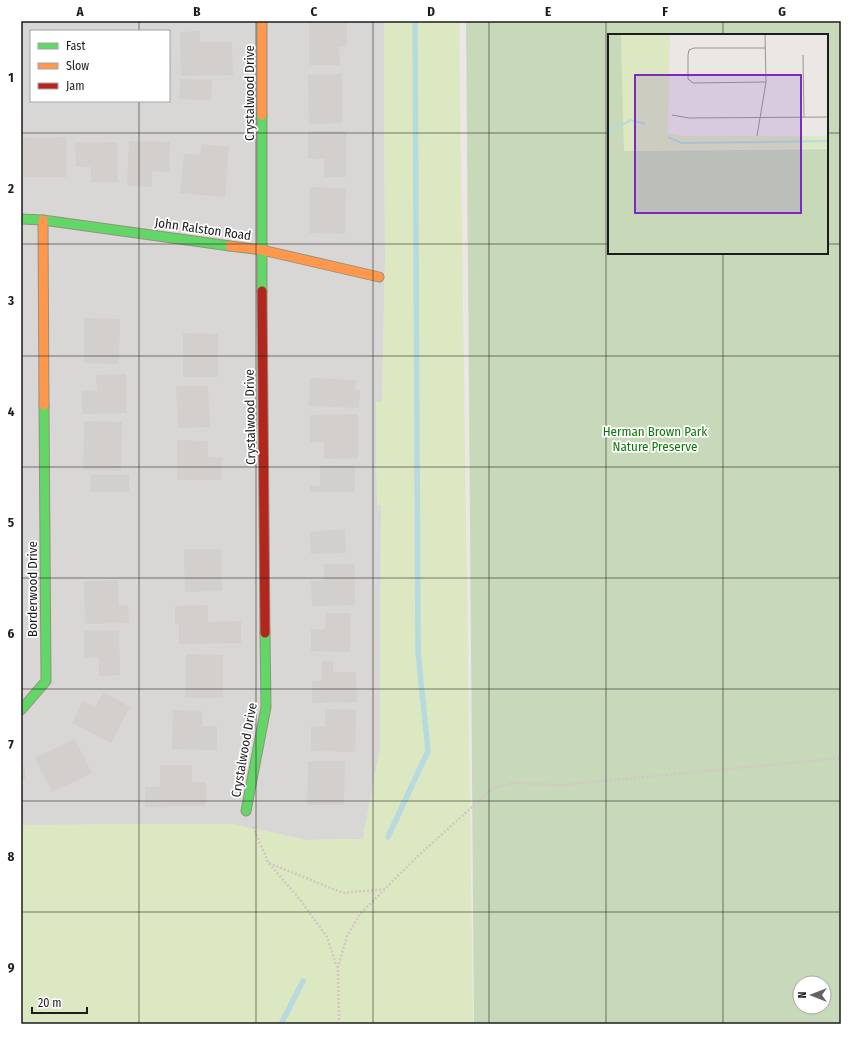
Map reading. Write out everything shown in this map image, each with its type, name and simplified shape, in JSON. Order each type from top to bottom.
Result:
[{"type":"street","name":"Crystalwood Drive","points":[[246,811],[266,707],[262,250],[262,21]]},
{"type":"street","name":"John Ralston Road","points":[[21,219],[43,220],[262,250],[379,277]]},
{"type":"street","name":"Borderwood Drive","points":[[21,710],[46,681],[43,220]]},
{"type":"path","points":[[338,967],[347,936],[360,914],[418,856],[492,789],[512,783],[563,785],[841,758]]},
{"type":"path","points":[[246,811],[268,862],[328,936],[338,967],[339,1024]]},
{"type":"path","points":[[268,862],[343,894],[386,889]]},
{"type":"shaded area","points":[[21,21],[384,21],[385,260],[382,402],[376,403],[377,504],[381,505],[380,749],[363,839],[306,840],[232,824],[21,825]]},
{"type":"green space","points":[[384,21],[459,21],[473,1024],[21,1024],[21,825],[232,824],[306,840],[363,839],[380,749],[381,505],[377,505],[376,402],[382,402],[385,260]]},
{"type":"green space","name":"Herman Brown Park Nature Preserve","points":[[466,21],[841,21],[841,1024],[474,1024]]},
{"type":"building","points":[[309,21],[347,21],[347,47],[339,47],[340,65],[309,65]]},
{"type":"building","points":[[200,31],[200,42],[232,42],[233,75],[181,76],[180,32]]},
{"type":"building","points":[[170,47],[171,76],[170,76]]},
{"type":"building","points":[[342,74],[343,123],[309,124],[308,75]]},
{"type":"building","points":[[180,79],[212,80],[211,100],[179,99]]},
{"type":"building","points":[[308,131],[346,131],[346,177],[324,177],[324,159],[308,159]]},
{"type":"building","points":[[66,137],[67,177],[22,177],[21,138]]},
{"type":"building","points":[[129,141],[170,142],[169,172],[152,171],[152,187],[127,186]]},
{"type":"building","points":[[117,142],[118,182],[91,183],[91,167],[76,167],[75,143]]},
{"type":"building","points":[[201,144],[229,147],[225,197],[180,193],[184,154],[200,155]]},
{"type":"building","points":[[310,187],[346,188],[345,234],[309,233]]},
{"type":"building","points":[[84,318],[120,319],[119,364],[84,363]]},
{"type":"building","points":[[183,333],[218,334],[218,377],[183,377]]},
{"type":"building","points":[[126,374],[127,413],[82,414],[82,391],[97,390],[96,375]]},
{"type":"building","points":[[310,378],[356,380],[355,390],[360,390],[359,408],[309,406]]},
{"type":"building","points":[[176,386],[208,386],[210,427],[178,428]]},
{"type":"building","points":[[358,414],[358,458],[324,459],[324,442],[310,442],[310,415]]},
{"type":"building","points":[[84,421],[122,422],[121,471],[83,470]]},
{"type":"building","points":[[177,440],[208,441],[208,457],[222,457],[221,480],[177,480]]},
{"type":"building","points":[[320,465],[355,465],[355,492],[310,492],[310,486],[320,486]]},
{"type":"building","points":[[91,475],[129,475],[129,492],[90,492]]},
{"type":"building","points":[[345,529],[346,553],[311,554],[310,532]]},
{"type":"building","points":[[184,549],[221,549],[222,591],[185,592]]},
{"type":"building","points":[[324,564],[355,564],[355,605],[312,606],[311,581],[324,580]]},
{"type":"building","points":[[118,580],[119,606],[128,605],[129,623],[85,624],[84,581]]},
{"type":"building","points":[[208,605],[208,622],[241,621],[241,643],[179,644],[179,624],[175,624],[175,606]]},
{"type":"building","points":[[326,613],[351,613],[350,652],[311,651],[311,629],[325,629]]},
{"type":"building","points":[[119,630],[120,675],[99,676],[99,657],[84,658],[84,631]]},
{"type":"building","points":[[186,654],[223,655],[223,698],[185,698]]},
{"type":"building","points":[[322,661],[333,661],[333,672],[356,672],[357,702],[312,703],[312,681],[322,681]]},
{"type":"building","points":[[103,692],[130,707],[111,743],[72,723],[83,701],[95,707]]},
{"type":"building","points":[[325,709],[356,710],[355,752],[311,751],[311,726],[325,727]]},
{"type":"building","points":[[173,710],[202,711],[202,726],[217,726],[217,750],[172,749]]},
{"type":"building","points":[[75,739],[92,773],[52,792],[35,758]]},
{"type":"building","points":[[308,761],[345,761],[344,805],[307,805]]},
{"type":"building","points":[[160,765],[192,765],[192,782],[206,782],[206,806],[145,807],[145,787],[160,787]]},
{"type":"building","points":[[21,766],[25,766],[25,780],[21,780]]},
{"type":"waterway","points":[[388,837],[428,751],[418,652],[415,21]]},
{"type":"waterway","points":[[281,1024],[303,981]]},
{"type":"traffic: fast","points":[[262,115],[262,291]]},
{"type":"traffic: fast","points":[[21,219],[43,220],[230,246]]},
{"type":"traffic: fast","points":[[21,710],[46,681],[44,405]]},
{"type":"traffic: fast","points":[[246,811],[266,707],[265,633]]},
{"type":"traffic: slow","points":[[262,21],[262,115]]},
{"type":"traffic: slow","points":[[43,220],[44,405]]},
{"type":"traffic: slow","points":[[230,246],[262,250],[379,277]]},
{"type":"traffic: jam","points":[[262,291],[265,633]]}]
